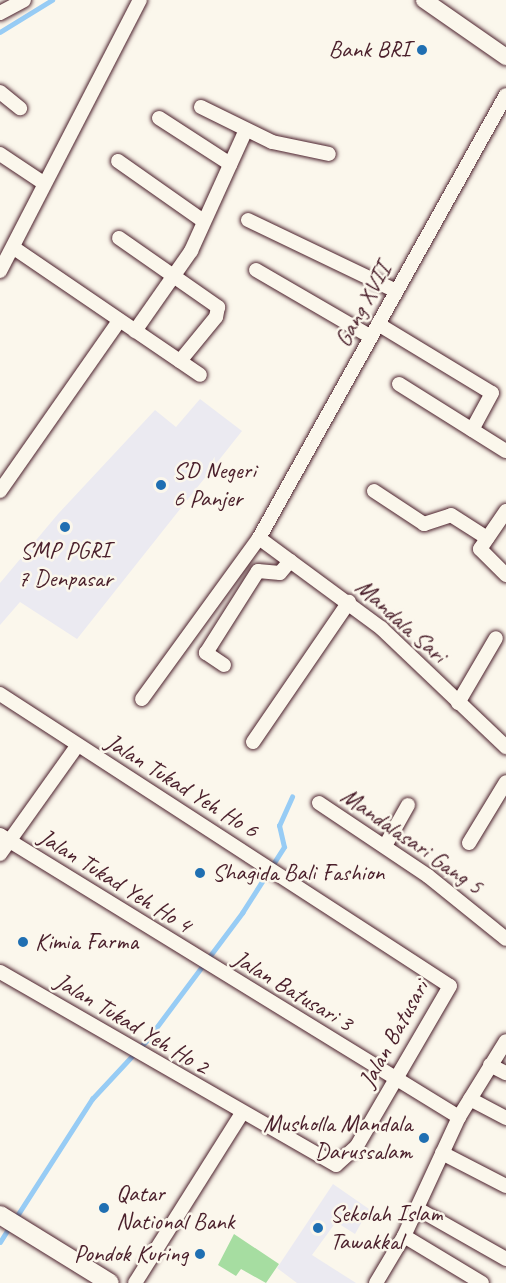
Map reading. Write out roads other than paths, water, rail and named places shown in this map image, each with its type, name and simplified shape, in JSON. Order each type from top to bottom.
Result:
[{"type":"main road","points":[[1,1216],[110,1283]]},
{"type":"street","points":[[0,13],[24,0]]},
{"type":"street","points":[[0,272],[42,182],[140,0]]},
{"type":"street","points":[[424,0],[442,5],[506,57]]},
{"type":"street","points":[[0,92],[20,108]]},
{"type":"street","name":"Gang XVII","points":[[142,699],[259,538],[506,95]]},
{"type":"street","points":[[201,107],[246,130],[329,154]]},
{"type":"street","points":[[159,118],[230,164]]},
{"type":"street","points":[[135,331],[175,278],[246,130]]},
{"type":"street","points":[[0,154],[42,182]]},
{"type":"street","points":[[118,161],[202,220]]},
{"type":"street","points":[[248,220],[396,291]]},
{"type":"street","points":[[119,238],[219,311],[180,361]]},
{"type":"street","points":[[8,251],[200,375]]},
{"type":"street","points":[[256,270],[492,393],[472,430]]},
{"type":"street","points":[[0,491],[119,321]]},
{"type":"street","points":[[399,384],[506,451]]},
{"type":"street","points":[[374,491],[424,524],[451,515],[487,538]]},
{"type":"street","points":[[504,569],[481,554],[487,538],[506,511]]},
{"type":"street","name":"Mandala Sari","points":[[259,538],[349,602],[506,747]]},
{"type":"street","points":[[224,665],[206,652],[258,571],[280,573],[290,561]]},
{"type":"street","points":[[253,742],[349,602]]},
{"type":"street","points":[[458,703],[496,638]]},
{"type":"street","name":"Jalan Tukad Yeh Ho 6","points":[[0,694],[77,746],[263,864]]},
{"type":"street","points":[[0,854],[4,838],[77,746]]},
{"type":"street","points":[[469,843],[506,782]]},
{"type":"street","name":"Mandalasari Gang 5","points":[[320,803],[385,846],[506,939]]},
{"type":"street","points":[[385,846],[408,805]]},
{"type":"street","name":"Jalan Tukad Yeh Ho 4","points":[[4,838],[198,959]]},
{"type":"street","name":"Jalan Batusari","points":[[263,864],[450,986],[350,1157],[336,1165]]},
{"type":"street","name":"Jalan Batusari 3","points":[[198,959],[459,1117]]},
{"type":"street","name":"Jalan Tukad Yeh Ho 2","points":[[0,972],[152,1064],[336,1165]]},
{"type":"street","points":[[376,1283],[418,1209],[459,1117],[489,1065],[506,1041]]},
{"type":"street","points":[[489,1065],[506,1073]]},
{"type":"street","points":[[470,1099],[506,1118]]},
{"type":"street","points":[[135,1283],[241,1114]]},
{"type":"street","points":[[442,1153],[506,1186]]},
{"type":"street","points":[[418,1209],[506,1258]]},
{"type":"street","points":[[404,1236],[482,1283]]},
{"type":"waterway","points":[[0,32],[52,0]]},
{"type":"waterway","points":[[15,1219],[92,1099],[147,1040],[242,913],[284,847],[279,826],[292,797]]},
{"type":"waterway","points":[[0,1242],[10,1226]]},
{"type":"place","name":"Bank BRI","points":[[422,50]]},
{"type":"place","name":"SD Negeri 6 Panjer","points":[[161,485]]},
{"type":"place","name":"SMP PGRI 7 Denpasar","points":[[65,527]]},
{"type":"place","name":"Shagida Bali Fashion","points":[[200,873]]},
{"type":"place","name":"Kimia Farma","points":[[23,942]]},
{"type":"place","name":"Musholla Mandala Darussalam","points":[[424,1138]]},
{"type":"place","name":"Qatar National Bank","points":[[104,1208]]},
{"type":"place","name":"Sekolah Islam Tawakkal","points":[[318,1228]]},
{"type":"place","name":"Pondok Kuring","points":[[200,1254]]}]
